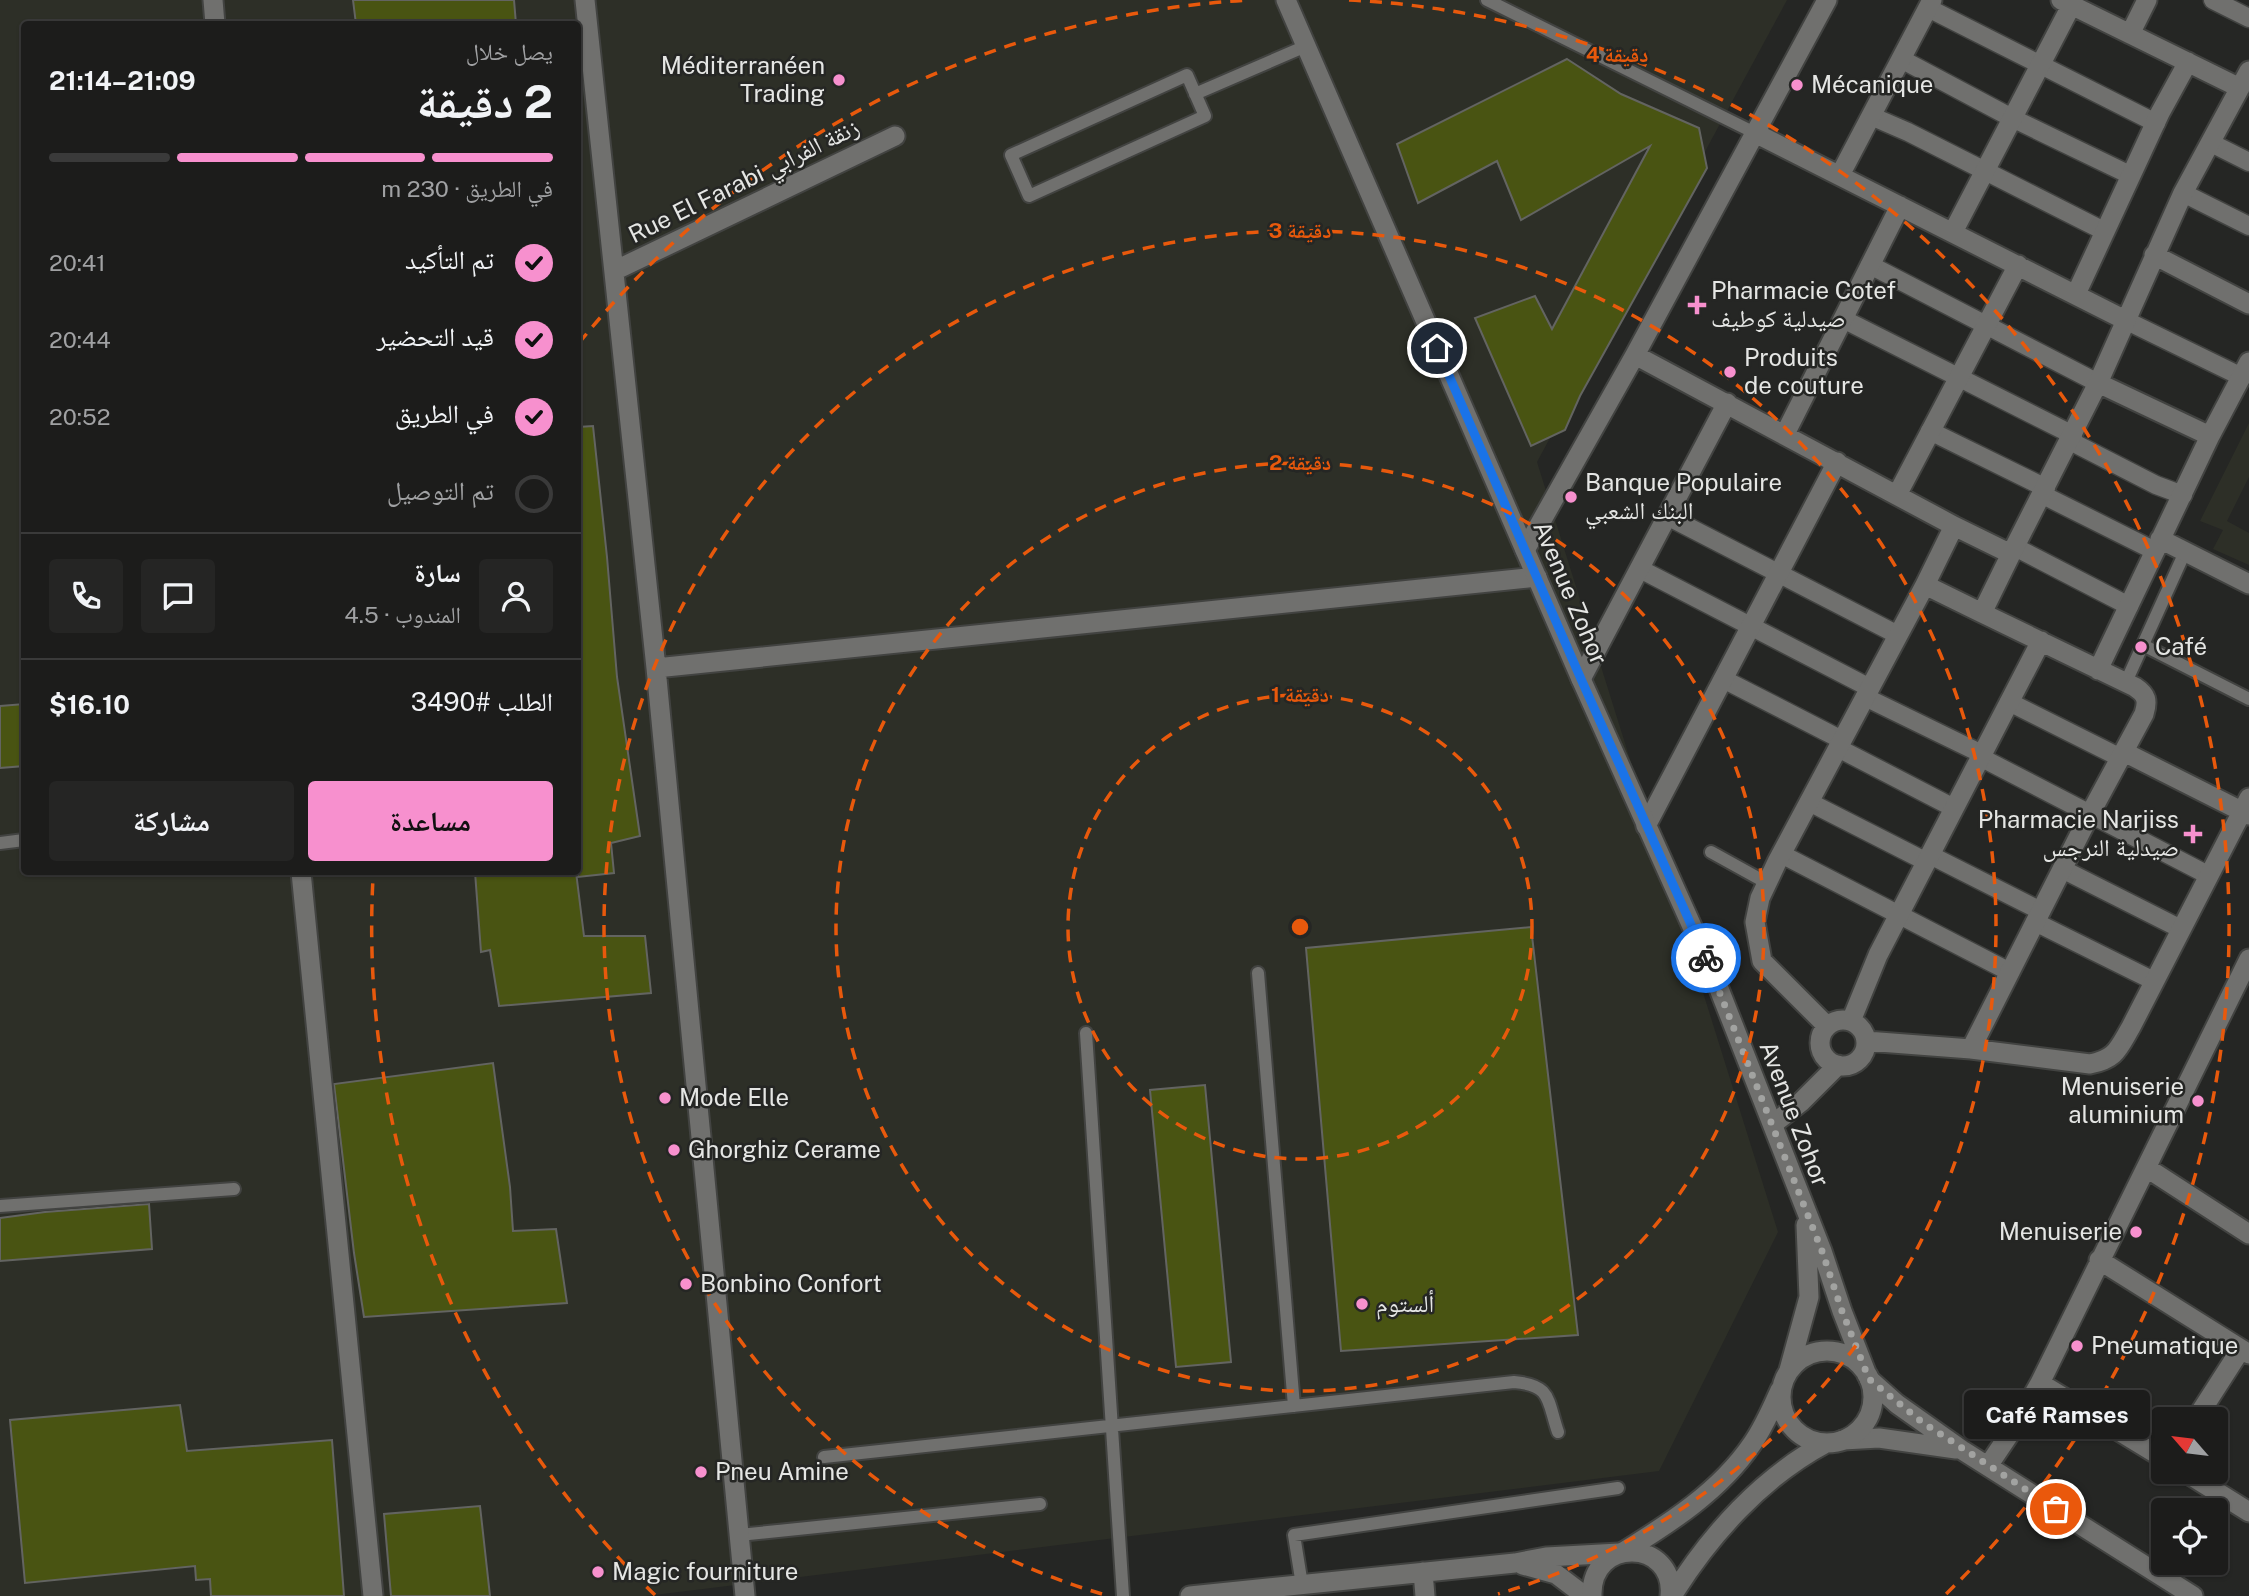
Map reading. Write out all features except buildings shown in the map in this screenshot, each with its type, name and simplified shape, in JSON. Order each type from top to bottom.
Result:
[{"type":"street","points":[[213,0],[215,21]]},
{"type":"street","points":[[585,0],[656,668],[745,1596]]},
{"type":"street","name":"Avenue Zohor","points":[[1286,0],[1536,577],[1712,971],[1822,1251],[1868,1377]]},
{"type":"street","points":[[1525,550],[1635,355],[1828,0]]},
{"type":"street","points":[[2130,34],[2147,0]]},
{"type":"street","points":[[2213,0],[2249,18]]},
{"type":"street","points":[[1953,232],[2041,64],[2065,3],[2188,62],[2246,84],[2183,193],[2098,383],[1982,613]]},
{"type":"street","points":[[1840,176],[1930,4],[2156,123]]},
{"type":"street","points":[[1900,59],[2012,118],[2130,175]]},
{"type":"street","points":[[2076,294],[2130,175],[2188,62]]},
{"type":"street","points":[[1871,116],[2104,231]]},
{"type":"street","points":[[1755,133],[2126,320],[2246,370],[2210,436],[2098,670]]},
{"type":"street","name":"Rue El Farabi زنقة الفرابي","points":[[614,271],[895,136]]},
{"type":"street","points":[[2210,143],[2249,162]]},
{"type":"street","points":[[2183,193],[2249,226]]},
{"type":"street","points":[[1785,434],[1899,206]]},
{"type":"street","points":[[2154,255],[2249,304]]},
{"type":"street","points":[[1870,265],[2098,383],[2210,436]]},
{"type":"street","points":[[1897,495],[2018,265]]},
{"type":"street","points":[[1843,319],[1959,377],[2144,479],[2183,495]]},
{"type":"street","points":[[1635,355],[1954,526],[2129,606]]},
{"type":"street","points":[[1581,679],[1727,403]]},
{"type":"street","points":[[1930,431],[2044,492],[2157,545],[2185,552],[2249,584]]},
{"type":"street","points":[[1646,826],[1837,462]]},
{"type":"street","points":[[1667,516],[1898,635]]},
{"type":"street","points":[[1826,1026],[1762,961],[1755,922],[1760,898],[1954,526]]},
{"type":"street","points":[[1640,569],[1751,626],[1981,756],[2208,875]]},
{"type":"street","points":[[656,668],[1536,577]]},
{"type":"street","points":[[1924,585],[2126,682],[2143,692],[2147,699],[2144,714],[1971,1049]]},
{"type":"street","points":[[1851,1021],[1878,956],[2041,641]]},
{"type":"street","points":[[1723,679],[1954,807]]},
{"type":"street","points":[[1866,1041],[1971,1049],[2090,1064],[2106,1061],[2118,1050],[2132,1027],[2208,875],[2247,808],[2009,702]]},
{"type":"street","points":[[1809,802],[1928,858],[2154,981]]},
{"type":"street","points":[[1781,854],[2010,972]]},
{"type":"street","points":[[2062,869],[2181,929]]},
{"type":"street","points":[[300,875],[373,1596]]},
{"type":"street","points":[[1988,1466],[2040,1383],[2099,1260],[2243,986],[2249,959]]},
{"type":"street","points":[[1838,1020],[1851,1021],[1859,1025],[1864,1033],[1866,1041],[1861,1058],[1846,1066],[1830,1062],[1821,1049],[1820,1041],[1826,1026],[1838,1020]]},
{"type":"street","points":[[1773,1124],[1801,1102],[1838,1065]]},
{"type":"street","points":[[2147,1168],[2247,1229]]},
{"type":"street","name":"Avenue Zohor","points":[[1786,1378],[1809,1297],[1804,1206]]},
{"type":"street","points":[[2099,1260],[2245,1351],[2205,1407]]},
{"type":"street","points":[[1592,1596],[1592,1586],[1598,1569],[1611,1557],[1678,1517],[1729,1471],[1752,1445],[1786,1378],[1801,1359],[1819,1352],[1846,1356],[1854,1360],[1897,1404],[1962,1450],[2193,1596]]},
{"type":"street","points":[[1671,1596],[1702,1552],[1746,1503],[1792,1464],[1852,1436],[1866,1420],[1872,1400],[1868,1377]]},
{"type":"street","points":[[1786,1378],[1782,1408],[1789,1424],[1802,1436],[1835,1442],[1879,1438],[1962,1450]]},
{"type":"street","points":[[2040,1383],[2151,1451]]},
{"type":"street","points":[[2204,1484],[2249,1512]]},
{"type":"street","points":[[1190,1596],[1515,1563],[1546,1557],[1643,1553],[1660,1564],[1670,1581],[1671,1596]]},
{"type":"street","points":[[1515,1563],[1556,1574],[1585,1596]]},
{"type":"street","points":[[1423,1572],[1425,1596]]},
{"type":"lane","points":[[1487,0],[1755,133]]},
{"type":"lane","points":[[1195,94],[1306,46]]},
{"type":"lane","points":[[1187,75],[1195,94],[1205,116],[1029,196],[1011,155],[1187,75]]},
{"type":"lane","points":[[2126,682],[2185,552]]},
{"type":"lane","points":[[2143,645],[2249,699]]},
{"type":"lane","points":[[0,843],[21,840]]},
{"type":"lane","points":[[1710,852],[1767,883]]},
{"type":"lane","points":[[1258,974],[1294,1406]]},
{"type":"lane","points":[[1086,1033],[1124,1596]]},
{"type":"lane","points":[[0,1206],[234,1189]]},
{"type":"lane","points":[[824,1457],[1514,1382],[1534,1384],[1545,1392],[1558,1432]]},
{"type":"lane","points":[[1302,1585],[1294,1535],[1618,1488]]},
{"type":"lane","points":[[739,1535],[1040,1504]]},
{"type":"shaded area","points":[[0,0],[1787,0],[1537,462],[1778,1232],[1659,1471],[646,1596],[0,1596]]},
{"type":"shaded area","points":[[2249,423],[2249,477],[2227,521],[2249,533],[2249,565],[2213,549],[2223,530],[2200,521]]},
{"type":"way so far","points":[[1706,958],[1773,1124],[1869,1379],[1897,1404],[1962,1450],[2056,1509]]},
{"type":"place","name":"Méditerranéen Trading","points":[[839,80]]},
{"type":"place","name":"Mécanique","points":[[1797,85]]},
{"type":"place","name":"Pharmacie Cotef صيدلية كوطيف","points":[[1697,305]]},
{"type":"place","name":"Produits de couture","points":[[1730,372]]},
{"type":"place","name":"Banque Populaire البنك الشعبي","points":[[1571,497]]},
{"type":"place","name":"Café","points":[[2141,647]]},
{"type":"place","name":"Pharmacie Narjiss صيدلية النرجس","points":[[2193,834]]},
{"type":"place","name":"Mode Elle","points":[[665,1098]]},
{"type":"place","name":"Menuiserie aluminium","points":[[2198,1101]]},
{"type":"place","name":"Ghorghiz Cerame","points":[[674,1150]]},
{"type":"place","name":"Menuiserie","points":[[2136,1232]]},
{"type":"place","name":"Bonbino Confort","points":[[686,1284]]},
{"type":"place","name":"ألستوم","points":[[1362,1304]]},
{"type":"place","name":"Pneumatique","points":[[2077,1346]]},
{"type":"place","name":"Pneu Amine","points":[[701,1472]]},
{"type":"place","name":"Café Ramses","points":[[2056,1509]]},
{"type":"place","name":"Magic fourniture","points":[[598,1572]]},
{"type":"route","points":[[1437,348],[1706,958]]}]
